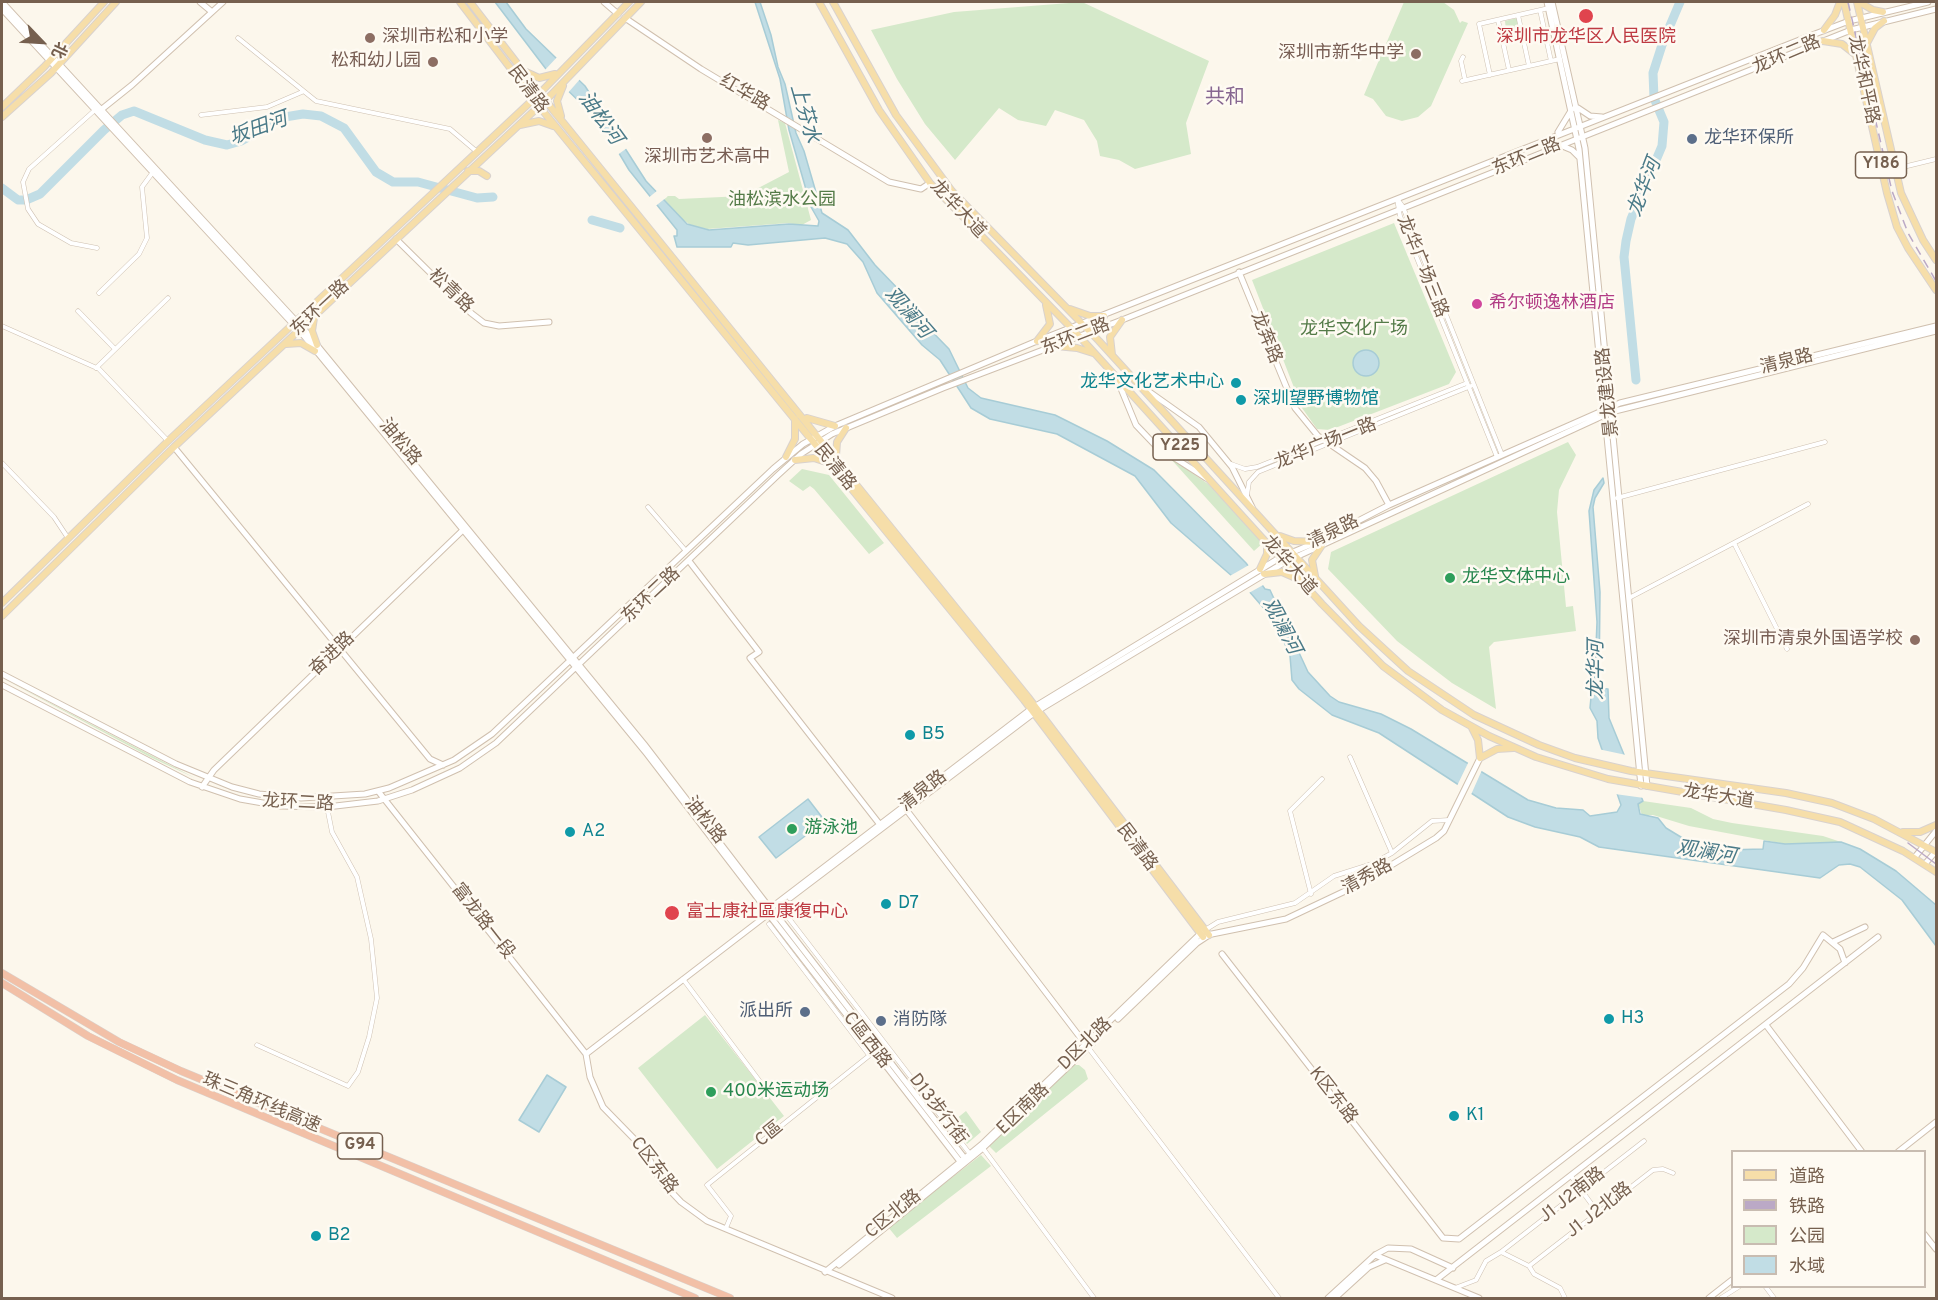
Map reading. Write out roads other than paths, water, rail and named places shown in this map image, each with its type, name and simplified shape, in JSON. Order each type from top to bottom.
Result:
[{"type":"highway","name":"珠三角环线高速","points":[[2,973],[118,1042],[180,1071],[729,1299]]},
{"type":"highway","name":"珠三角环线高速","points":[[2,983],[88,1036],[177,1080],[695,1299]]},
{"type":"highway","points":[[721,1295],[736,1299]]},
{"type":"main road","points":[[2,107],[104,2]]},
{"type":"main road","points":[[2,117],[58,65],[116,2]]},
{"type":"main road","name":"民清路","points":[[460,2],[533,99],[830,463],[1035,709]]},
{"type":"main road","name":"民清路","points":[[470,2],[545,100],[836,457],[1035,709],[1204,934]]},
{"type":"main road","name":"东环一路","points":[[2,603],[168,441],[540,93],[550,79],[560,72],[629,2]]},
{"type":"main road","name":"东环一路","points":[[2,616],[174,447],[538,105],[560,88],[641,2]]},
{"type":"main road","name":"龙华大道","points":[[819,2],[879,110],[930,183],[1079,336],[1301,580],[1383,666],[1442,710],[1514,748],[1593,775],[1641,786],[1831,819],[1866,833],[1936,872]]},
{"type":"main road","name":"龙华大道","points":[[833,2],[890,106],[926,158],[976,217],[1083,324],[1374,641],[1441,695],[1521,737],[1593,762],[1631,771],[1786,793],[1832,803],[1894,829],[1936,852]]},
{"type":"main road","points":[[1824,30],[1842,2]]},
{"type":"main road","name":"龙华和平路","points":[[1842,2],[1849,21],[1887,194],[1908,249],[1936,290]]},
{"type":"main road","points":[[1858,2],[1873,10],[1883,12]]},
{"type":"main road","name":"龙华和平路","points":[[1858,2],[1901,194],[1923,240],[1936,260]]},
{"type":"main road","points":[[1866,44],[1875,28],[1884,21]]},
{"type":"main road","points":[[1823,41],[1842,44],[1856,55]]},
{"type":"main road","points":[[523,70],[537,78],[550,79]]},
{"type":"main road","points":[[560,88],[557,101],[563,122]]},
{"type":"main road","points":[[512,130],[535,121],[557,128]]},
{"type":"main road","points":[[467,172],[479,171],[487,176]]},
{"type":"main road","points":[[1037,341],[1050,324],[1050,315],[1045,302]]},
{"type":"main road","points":[[1065,307],[1085,315],[1104,316]]},
{"type":"main road","points":[[283,345],[296,342],[316,348],[312,326],[315,315]]},
{"type":"main road","points":[[1112,355],[1110,337],[1122,320]]},
{"type":"main road","points":[[1056,346],[1081,349],[1097,356]]},
{"type":"main road","points":[[802,415],[816,423],[835,426]]},
{"type":"main road","points":[[786,457],[795,439],[795,419]]},
{"type":"main road","points":[[836,457],[837,442],[846,428]]},
{"type":"main road","points":[[795,460],[814,458],[830,463]]},
{"type":"main road","points":[[1276,535],[1294,541],[1320,544],[1312,560],[1317,580]]},
{"type":"main road","points":[[1266,540],[1267,554],[1262,571],[1282,573],[1301,580]]},
{"type":"main road","points":[[1471,726],[1478,741],[1480,758],[1497,749],[1514,748]]},
{"type":"main road","points":[[1894,829],[1916,833],[1936,825]]},
{"type":"street","name":"油松路","points":[[2,2],[300,329],[571,658],[771,911]]},
{"type":"street","points":[[200,2],[212,12]]},
{"type":"street","points":[[97,248],[71,243],[38,224],[28,209],[24,189],[25,175],[29,169],[132,86],[223,2]]},
{"type":"street","points":[[604,2],[618,14]]},
{"type":"street","name":"景龙建设路","points":[[1552,2],[1580,137],[1643,773]]},
{"type":"street","name":"龙环二路","points":[[1638,104],[1849,21],[1928,2]]},
{"type":"street","points":[[1490,75],[1479,24],[1540,10],[1548,5]]},
{"type":"street","name":"景龙建设路","points":[[1548,5],[1574,107]]},
{"type":"street","name":"油松路","points":[[2,9],[52,58]]},
{"type":"street","name":"龙环二路","points":[[1641,114],[1862,26],[1936,9]]},
{"type":"street","points":[[1540,10],[1551,61]]},
{"type":"street","points":[[1518,15],[1529,66]]},
{"type":"street","name":"红华路","points":[[625,18],[701,69],[889,182],[921,189],[930,183]]},
{"type":"street","points":[[1498,20],[1509,70]]},
{"type":"street","points":[[238,38],[302,92],[322,104],[450,129],[458,132],[476,151]]},
{"type":"street","points":[[1463,57],[1461,61],[1463,80],[1560,58]]},
{"type":"street","points":[[201,115],[267,107],[302,92]]},
{"type":"street","name":"东环二路","points":[[968,375],[1037,341],[1638,104]]},
{"type":"street","points":[[1554,136],[1565,124],[1574,107],[1585,114],[1604,118]]},
{"type":"street","name":"东环二路","points":[[820,438],[835,426],[968,375],[1056,346],[1641,114]]},
{"type":"street","name":"油松路","points":[[118,131],[153,172],[294,322]]},
{"type":"street","name":"景龙建设路","points":[[1580,137],[1580,158],[1608,410]]},
{"type":"street","points":[[1558,145],[1572,150],[1580,158]]},
{"type":"street","points":[[1894,169],[1936,159]]},
{"type":"street","points":[[99,293],[139,254],[147,238],[142,187],[153,172]]},
{"type":"street","name":"龙华广场三路","points":[[1397,199],[1468,385],[1499,456]]},
{"type":"street","name":"龙华广场三路","points":[[1400,208],[1474,383],[1499,456]]},
{"type":"street","name":"松青路","points":[[396,239],[484,323],[499,326],[549,321]]},
{"type":"street","name":"龙奔路","points":[[1239,273],[1292,403],[1324,442],[1365,468],[1376,481],[1389,505]]},
{"type":"street","points":[[96,368],[168,298]]},
{"type":"street","points":[[78,311],[115,349]]},
{"type":"street","points":[[2,326],[96,368],[168,441]]},
{"type":"street","name":"清泉路","points":[[1320,544],[1389,505],[1608,410],[1936,326]]},
{"type":"street","name":"清泉路","points":[[586,1053],[1035,709],[1229,587],[1608,410],[1936,332]]},
{"type":"street","points":[[1116,377],[1136,425],[1156,446],[1212,482]]},
{"type":"street","points":[[1137,383],[1192,421],[1228,462],[1253,510]]},
{"type":"street","name":"龙华广场一路","points":[[1228,462],[1239,468],[1250,468],[1324,442],[1474,383]]},
{"type":"street","name":"东环二路","points":[[571,658],[786,457],[820,438],[942,385]]},
{"type":"street","name":"东环二路","points":[[577,666],[813,442]]},
{"type":"street","name":"龙华广场一路","points":[[1247,496],[1249,482],[1258,472],[1324,442]]},
{"type":"street","points":[[1616,498],[1825,442]]},
{"type":"street","points":[[174,447],[430,759],[445,765]]},
{"type":"street","points":[[2,463],[54,517],[68,538]]},
{"type":"street","name":"景龙建设路","points":[[1616,498],[1629,598],[1643,773],[1641,786]]},
{"type":"street","points":[[1629,598],[1808,504]]},
{"type":"street","points":[[648,507],[686,551]]},
{"type":"street","name":"奋进路","points":[[202,787],[207,778],[465,528]]},
{"type":"street","points":[[1734,543],[1787,649]]},
{"type":"street","points":[[689,561],[759,652],[750,658],[882,827]]},
{"type":"street","name":"清泉路","points":[[1035,709],[1234,593],[1262,571]]},
{"type":"street","name":"龙环二路","points":[[2,674],[207,778],[244,790],[293,798],[333,797],[378,791],[445,765],[492,734],[571,658]]},
{"type":"street","name":"龙环二路","points":[[2,685],[202,787],[265,804],[327,807],[384,799],[443,777],[478,756],[518,724],[577,666]]},
{"type":"street","points":[[1350,757],[1392,853]]},
{"type":"street","name":"清秀路","points":[[1204,934],[1286,919],[1339,894],[1436,838],[1444,831],[1480,758]]},
{"type":"street","points":[[429,772],[430,759]]},
{"type":"street","points":[[1311,894],[1290,811],[1322,779]]},
{"type":"street","name":"富龙路一段","points":[[378,791],[586,1053]]},
{"type":"street","points":[[257,1044],[348,1086],[358,1072],[369,1037],[377,998],[371,939],[357,877],[332,832],[327,807]]},
{"type":"street","points":[[906,809],[1279,1299]]},
{"type":"street","points":[[1204,934],[1218,922],[1288,906],[1311,894],[1334,876],[1372,864],[1392,853],[1432,821],[1449,820]]},
{"type":"street","points":[[1914,858],[1936,831]]},
{"type":"street","points":[[1925,864],[1936,852]]},
{"type":"street","points":[[771,911],[965,1160]]},
{"type":"street","name":"C區西路","points":[[771,911],[872,1053],[965,1160]]},
{"type":"street","name":"D13步行街","points":[[784,912],[858,1010],[965,1160]]},
{"type":"street","points":[[872,1053],[862,1046],[769,924],[820,992],[862,1046],[872,1053]]},
{"type":"street","points":[[1845,963],[1833,942],[1865,927]]},
{"type":"street","name":"D区北路","points":[[1087,1046],[1204,934]]},
{"type":"street","name":"K区东路","points":[[1221,954],[1443,1238],[1459,1239],[1789,984],[1803,968],[1823,935],[1833,942]]},
{"type":"street","points":[[1436,1280],[1878,937]]},
{"type":"street","points":[[683,979],[767,1090]]},
{"type":"street","points":[[1766,1025],[1860,1150]]},
{"type":"street","name":"E区南路","points":[[965,1160],[982,1147],[1087,1046]]},
{"type":"street","name":"C区东路","points":[[586,1053],[590,1077],[603,1107],[645,1150],[660,1180],[681,1202],[707,1221],[892,1299]]},
{"type":"street","name":"C區","points":[[726,1228],[731,1216],[706,1185],[872,1053]]},
{"type":"street","points":[[1901,1150],[1936,1122]]},
{"type":"street","name":"J1 J2南路","points":[[1455,1288],[1476,1280],[1486,1261],[1502,1252],[1644,1141]]},
{"type":"street","points":[[982,1147],[1094,1299]]},
{"type":"street","name":"C区北路","points":[[827,1273],[965,1160]]},
{"type":"street","name":"J1 J2北路","points":[[1529,1266],[1653,1170],[1663,1169],[1673,1173]]},
{"type":"street","points":[[1571,1176],[1598,1213]]},
{"type":"street","points":[[1926,1236],[1936,1249]]},
{"type":"street","points":[[1328,1299],[1375,1255],[1388,1248],[1405,1248],[1453,1268]]},
{"type":"street","points":[[1502,1252],[1529,1266],[1534,1274],[1560,1288],[1565,1299]]},
{"type":"street","points":[[1375,1255],[1479,1299]]},
{"type":"street","points":[[1335,1299],[1375,1262],[1392,1262]]},
{"type":"street","points":[[1709,1299],[1731,1281]]},
{"type":"street","points":[[1721,1299],[1738,1288]]},
{"type":"water","points":[[495,2],[506,2],[526,29],[585,86],[646,181],[687,224],[709,230],[789,224],[818,226],[819,221],[811,207],[789,130],[780,79],[755,2],[760,2],[785,84],[796,133],[804,151],[822,213],[848,230],[875,265],[904,295],[910,309],[949,349],[968,388],[981,398],[1055,415],[1107,441],[1154,470],[1246,563],[1265,589],[1270,590],[1308,672],[1330,696],[1339,702],[1381,714],[1411,729],[1528,800],[1556,808],[1583,810],[1590,816],[1617,812],[1621,805],[1598,738],[1597,721],[1590,708],[1591,697],[1594,695],[1597,622],[1589,511],[1594,490],[1603,478],[1604,483],[1595,498],[1593,507],[1600,592],[1599,688],[1608,689],[1609,718],[1643,801],[1638,804],[1640,814],[1658,818],[1666,828],[1699,848],[1704,844],[1724,850],[1763,849],[1764,841],[1785,844],[1841,842],[1860,849],[1896,871],[1936,905],[1936,946],[1902,900],[1860,867],[1850,864],[1839,865],[1820,878],[1599,847],[1580,837],[1535,827],[1508,817],[1379,733],[1332,715],[1299,689],[1292,680],[1290,656],[1279,630],[1267,612],[1248,590],[1171,523],[1135,476],[1057,434],[990,419],[971,408],[940,360],[922,345],[877,293],[863,262],[847,244],[825,238],[748,245],[733,243],[731,247],[677,247],[674,236],[677,236],[677,230],[629,170],[601,123],[546,69]]},
{"type":"water","points":[[1366,350],[1375,354],[1379,363],[1375,372],[1366,376],[1357,372],[1353,363],[1357,354]]},
{"type":"water","name":"游泳池","points":[[808,799],[825,821],[776,858],[759,837]]},
{"type":"water","points":[[547,1075],[566,1087],[539,1132],[519,1120]]},
{"type":"waterway","name":"龙华河","points":[[1636,380],[1624,257],[1631,219],[1662,146],[1664,122],[1654,98],[1653,73],[1680,2]]},
{"type":"waterway","name":"坂田河","points":[[2,188],[18,200],[26,200],[40,194],[104,130],[122,115],[134,111],[205,140],[227,145],[241,141],[285,117],[303,114],[321,116],[344,128],[376,172],[393,182],[418,182],[477,198],[493,197]]},
{"type":"waterway","name":"坂田河","points":[[592,220],[620,228]]},
{"type":"tram line","points":[[1908,843],[1936,864]]},
{"type":"railway","points":[[1848,2],[1892,191],[1908,233],[1936,281]]},
{"type":"place","name":"深圳市龙华区人民医院","points":[[1586,16]]},
{"type":"place","name":"深圳市松和小学","points":[[370,38]]},
{"type":"place","name":"深圳市新华中学","points":[[1416,54]]},
{"type":"place","name":"松和幼儿园","points":[[433,62]]},
{"type":"place","name":"深圳市艺术高中","points":[[707,138]]},
{"type":"place","name":"龙华环保所","points":[[1692,139]]},
{"type":"place","name":"希尔顿逸林酒店","points":[[1477,304]]},
{"type":"place","name":"龙华文化艺术中心","points":[[1236,383]]},
{"type":"place","name":"深圳望野博物馆","points":[[1241,400]]},
{"type":"place","name":"龙华文体中心","points":[[1450,578]]},
{"type":"place","name":"深圳市清泉外国语学校","points":[[1915,640]]},
{"type":"place","name":"B5","points":[[910,735]]},
{"type":"place","name":"游泳池","points":[[792,829]]},
{"type":"place","name":"A2","points":[[570,832]]},
{"type":"place","name":"D7","points":[[886,904]]},
{"type":"place","name":"富士康社區康復中心","points":[[672,913]]},
{"type":"place","name":"派出所","points":[[805,1012]]},
{"type":"place","name":"H3","points":[[1609,1019]]},
{"type":"place","name":"消防隊","points":[[881,1021]]},
{"type":"place","name":"400米运动场","points":[[711,1092]]},
{"type":"place","name":"K1","points":[[1454,1116]]},
{"type":"place","name":"B2","points":[[316,1236]]},
{"type":"district","name":"共和","points":[[1225,99]]},
{"type":"water label","name":"上芬水","points":[[803,114]]},
{"type":"water label","name":"油松河","points":[[599,119]]},
{"type":"water label","name":"观澜河","points":[[907,314]]},
{"type":"water label","name":"观澜河","points":[[1280,627]]},
{"type":"water label","name":"观澜河","points":[[1706,854]]},
{"type":"park label","name":"油松滨水公园","points":[[782,201]]},
{"type":"park label","name":"龙华文化广场","points":[[1354,330]]}]
